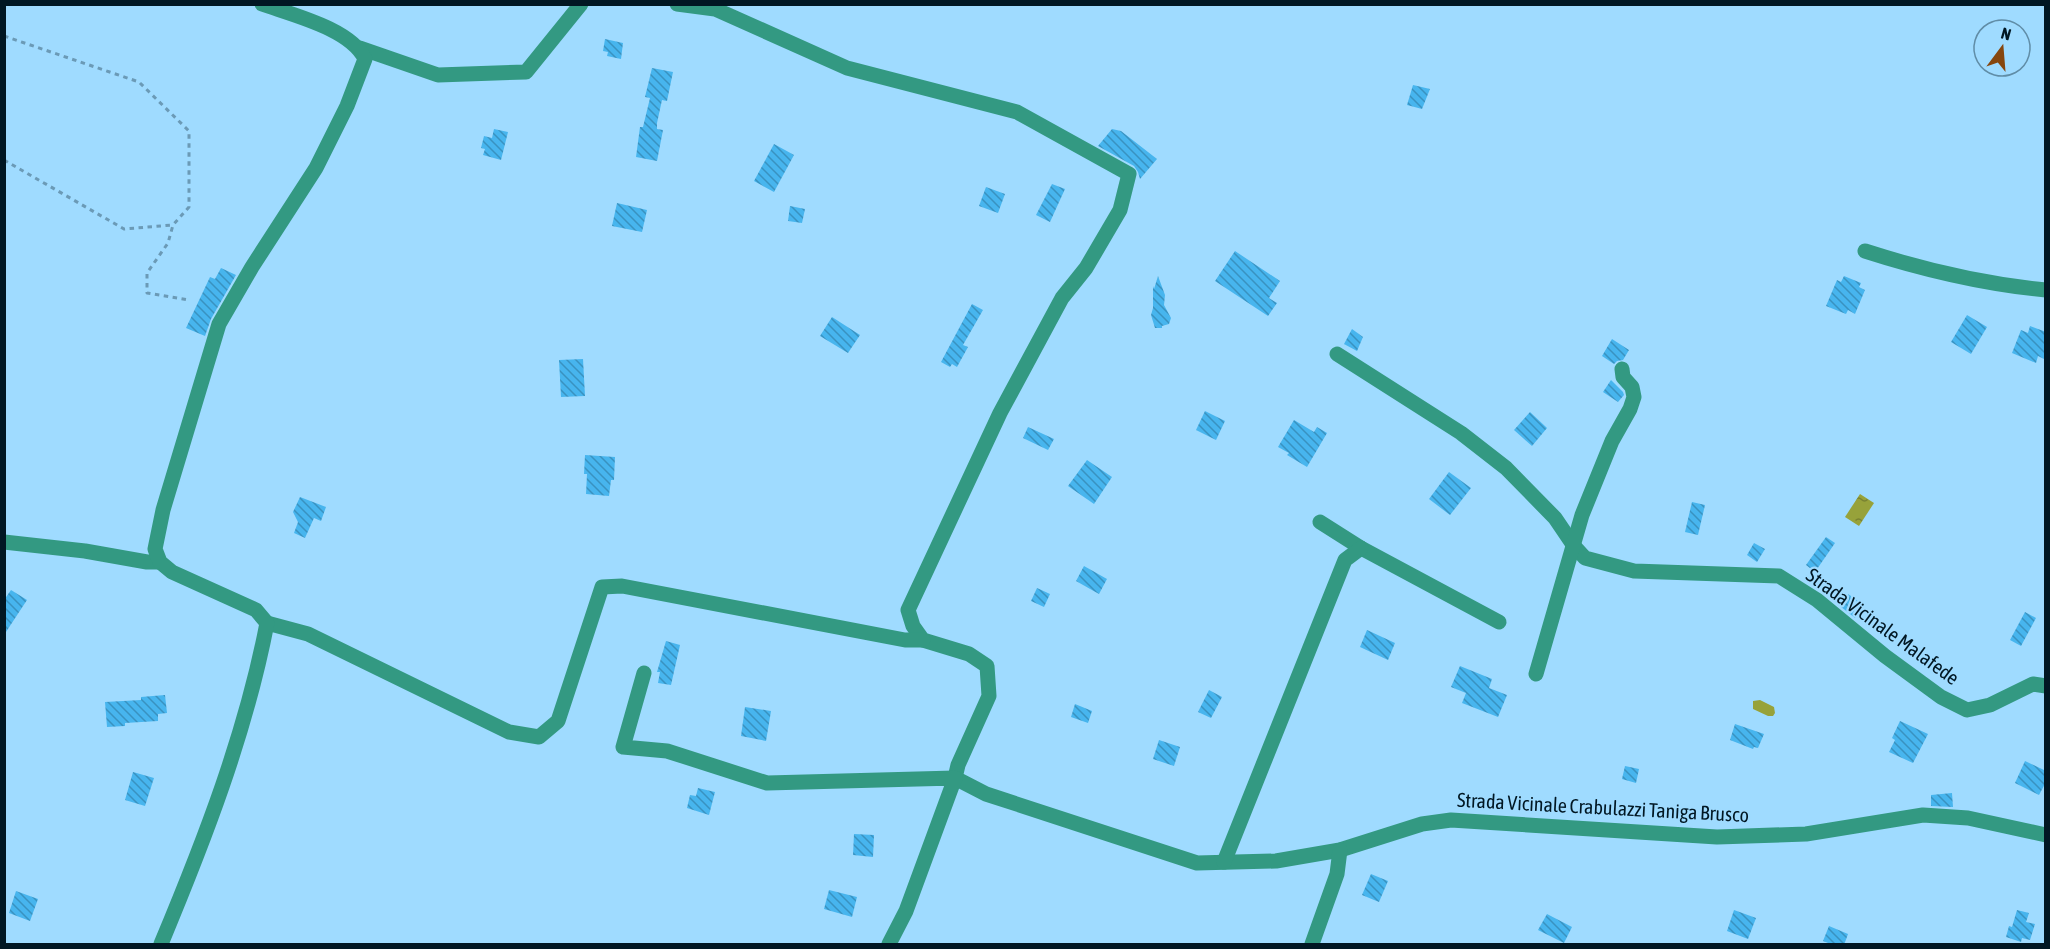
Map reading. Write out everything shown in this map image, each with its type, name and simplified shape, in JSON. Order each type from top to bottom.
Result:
[{"type":"street","points":[[262,4],[342,35],[360,48],[438,75],[526,72],[581,4]]},
{"type":"street","points":[[677,4],[715,9],[847,68],[1017,112],[1129,174],[1120,210],[1086,268],[1062,298],[1000,413],[908,610],[913,626],[923,639]]},
{"type":"street","points":[[360,48],[365,59],[347,106],[316,168],[252,267],[219,324],[163,510],[155,549],[160,562],[172,572],[256,610],[267,623],[308,634],[509,732],[539,737],[558,721],[602,587],[622,586],[905,640],[923,639],[969,654],[987,666],[989,696],[958,765],[906,911],[889,945]]},
{"type":"street","points":[[1865,251],[1894,261],[1999,286],[2046,290]]},
{"type":"street","name":"Strada Vicinale Malafede","points":[[1337,354],[1461,433],[1506,468],[1555,518],[1585,558],[1634,572],[1779,576],[1817,600],[1885,656],[1941,697],[1967,710],[1990,705],[2033,684],[2046,686]]},
{"type":"street","points":[[1536,674],[1582,515],[1612,441],[1634,397],[1632,387],[1623,378],[1622,369]]},
{"type":"street","points":[[1320,522],[1361,548],[1499,622]]},
{"type":"street","points":[[4,542],[160,562]]},
{"type":"street","points":[[1224,862],[1345,560],[1361,548]]},
{"type":"street","points":[[161,945],[225,778],[258,671],[267,623]]},
{"type":"street","points":[[644,674],[623,747],[667,751],[767,783],[955,778]]},
{"type":"street","name":"Strada Vicinale Crabulazzi Taniga Brusco","points":[[955,778],[986,794],[1197,863],[1276,861],[1340,850],[1422,824],[1451,820],[1717,837],[1806,834],[1923,815],[1968,818],[2046,836]]},
{"type":"street","points":[[1312,945],[1336,874],[1340,850]]},
{"type":"path","points":[[4,36],[140,82],[189,131],[189,207],[173,225],[168,243],[147,273],[147,293],[189,300]]},
{"type":"path","points":[[4,160],[124,229],[173,225]]},
{"type":"water","points":[[1860,494],[1874,503],[1859,526],[1845,517]]},
{"type":"water","points":[[1760,700],[1774,707],[1773,716],[1753,709],[1753,701]]},
{"type":"building","points":[[605,39],[623,43],[621,59],[607,56],[608,52],[603,51]]},
{"type":"building","points":[[652,68],[673,72],[667,101],[662,100],[657,123],[657,129],[663,130],[657,161],[636,157],[640,127],[643,127],[650,98],[645,97]]},
{"type":"building","points":[[1413,85],[1430,89],[1422,109],[1407,105]]},
{"type":"building","points":[[494,129],[508,132],[501,160],[483,155],[485,149],[481,148],[484,136],[492,138]]},
{"type":"building","points":[[1112,129],[1121,131],[1157,159],[1140,179],[1134,166],[1098,146]]},
{"type":"building","points":[[774,144],[794,155],[774,192],[754,181]]},
{"type":"building","points":[[1052,184],[1065,189],[1050,222],[1036,215]]},
{"type":"building","points":[[986,187],[1005,194],[998,213],[979,206]]},
{"type":"building","points":[[617,203],[647,210],[642,232],[612,226]]},
{"type":"building","points":[[790,206],[805,209],[802,223],[788,221]]},
{"type":"building","points":[[1235,251],[1280,281],[1269,298],[1277,303],[1268,316],[1215,281]]},
{"type":"building","points":[[221,268],[236,275],[211,319],[205,336],[186,328],[210,277],[215,279]]},
{"type":"building","points":[[1158,276],[1165,295],[1164,305],[1171,318],[1169,324],[1162,328],[1155,328],[1151,315],[1153,286],[1154,289]]},
{"type":"building","points":[[1844,276],[1861,283],[1859,287],[1865,290],[1855,314],[1848,310],[1846,314],[1826,306],[1837,280],[1841,282]]},
{"type":"building","points":[[972,304],[983,310],[963,345],[968,347],[957,367],[952,364],[950,367],[941,362]]},
{"type":"building","points":[[1967,315],[1987,327],[1971,354],[1951,342]]},
{"type":"building","points":[[832,317],[860,335],[848,353],[820,336]]},
{"type":"building","points":[[2030,326],[2046,332],[2046,360],[2038,356],[2036,363],[2012,353],[2021,330],[2028,333]]},
{"type":"building","points":[[1352,329],[1363,337],[1357,351],[1344,344]]},
{"type":"building","points":[[1612,339],[1629,350],[1623,360],[1614,364],[1602,356]]},
{"type":"building","points":[[583,359],[585,396],[561,397],[559,360]]},
{"type":"building","points":[[1611,380],[1624,395],[1618,402],[1603,392]]},
{"type":"building","points":[[1205,411],[1225,421],[1216,440],[1196,430]]},
{"type":"building","points":[[1530,412],[1547,428],[1532,446],[1514,430]]},
{"type":"building","points":[[1294,420],[1314,432],[1317,427],[1327,433],[1307,467],[1278,447]]},
{"type":"building","points":[[1028,427],[1054,439],[1048,450],[1023,438]]},
{"type":"building","points":[[585,455],[615,457],[614,480],[611,480],[609,496],[586,494]]},
{"type":"building","points":[[1087,460],[1112,477],[1094,504],[1068,486]]},
{"type":"building","points":[[1449,472],[1471,488],[1450,515],[1429,499]]},
{"type":"building","points":[[300,497],[326,507],[321,521],[314,518],[305,538],[294,533],[298,522],[293,512]]},
{"type":"building","points":[[1692,502],[1705,505],[1698,535],[1685,532]]},
{"type":"building","points":[[1826,537],[1835,543],[1815,572],[1806,565]]},
{"type":"building","points":[[1754,543],[1765,549],[1757,562],[1747,555]]},
{"type":"building","points":[[1084,566],[1107,579],[1099,594],[1076,581]]},
{"type":"building","points":[[1037,588],[1050,594],[1044,607],[1031,601]]},
{"type":"building","points":[[11,590],[27,600],[4,635],[4,600]]},
{"type":"building","points":[[1848,594],[1864,605],[1855,618],[1840,606]]},
{"type":"building","points":[[2025,612],[2036,618],[2021,646],[2010,640]]},
{"type":"building","points":[[1367,630],[1395,643],[1388,660],[1360,647]]},
{"type":"building","points":[[666,641],[680,645],[671,685],[658,683],[660,672],[657,672]]},
{"type":"building","points":[[1460,666],[1492,679],[1489,688],[1507,695],[1498,717],[1462,703],[1466,693],[1451,687]]},
{"type":"building","points":[[1209,690],[1222,697],[1211,718],[1198,712]]},
{"type":"building","points":[[165,695],[167,713],[158,714],[158,721],[125,723],[125,726],[107,727],[105,702],[141,700],[141,697]]},
{"type":"building","points":[[1075,704],[1092,711],[1088,723],[1071,717]]},
{"type":"building","points":[[745,707],[771,711],[766,741],[741,736]]},
{"type":"building","points":[[1900,721],[1928,734],[1913,763],[1889,752],[1895,740],[1892,738]]},
{"type":"building","points":[[1735,724],[1764,734],[1758,748],[1753,749],[1730,740]]},
{"type":"building","points":[[1159,740],[1180,747],[1174,766],[1153,759]]},
{"type":"building","points":[[2025,761],[2046,771],[2046,782],[2039,795],[2015,783]]},
{"type":"building","points":[[1625,766],[1639,769],[1636,783],[1622,779]]},
{"type":"building","points":[[133,772],[154,778],[145,806],[125,800]]},
{"type":"building","points":[[698,788],[715,792],[709,815],[687,808],[690,795],[696,796]]},
{"type":"building","points":[[1952,793],[1953,807],[1931,806],[1931,795]]},
{"type":"building","points":[[854,834],[874,835],[873,857],[853,855]]},
{"type":"building","points":[[1371,874],[1388,881],[1379,902],[1362,895]]},
{"type":"building","points":[[829,890],[857,897],[852,917],[824,909]]},
{"type":"building","points":[[16,891],[38,899],[30,921],[9,913]]},
{"type":"building","points":[[1734,910],[1756,918],[1748,939],[1727,931]]},
{"type":"building","points":[[2017,910],[2029,913],[2026,922],[2035,924],[2030,940],[2022,938],[2021,942],[2006,937]]},
{"type":"building","points":[[1547,914],[1572,927],[1564,943],[1538,930]]},
{"type":"building","points":[[1829,926],[1848,934],[1844,945],[1833,945],[1823,941]]}]
